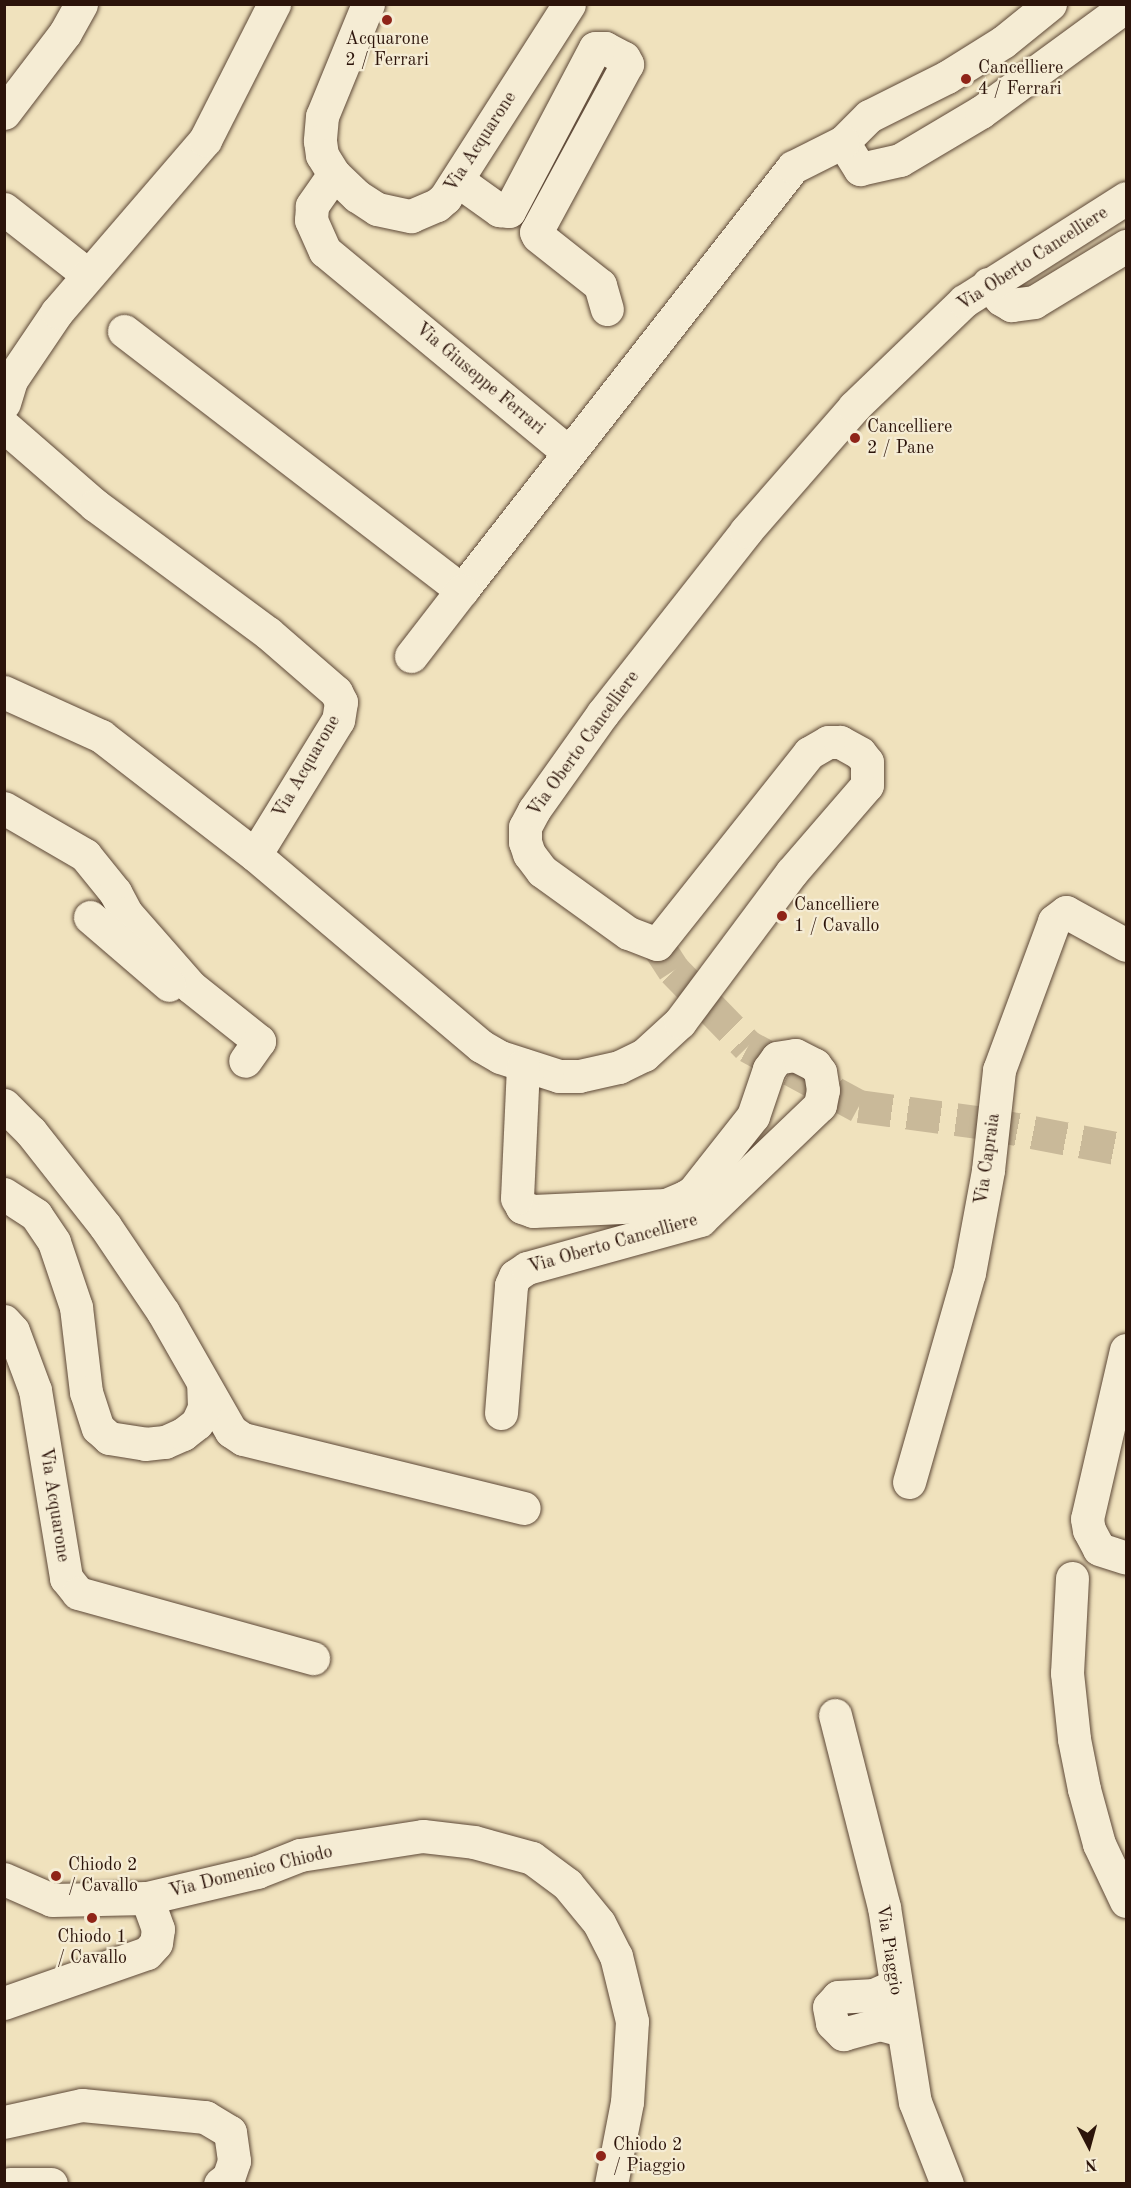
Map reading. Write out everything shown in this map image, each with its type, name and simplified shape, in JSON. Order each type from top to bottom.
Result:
[{"type":"street","points":[[4,114],[65,33],[81,4]]},
{"type":"street","points":[[4,402],[11,380],[57,312],[87,274],[206,140],[274,4]]},
{"type":"street","name":"Via Acquarone","points":[[368,4],[322,116],[322,155],[334,174],[357,196],[377,209],[411,216],[437,206],[457,180],[569,4]]},
{"type":"street","points":[[411,656],[568,452],[793,167],[843,142],[869,116],[946,77],[1003,42],[1050,4]]},
{"type":"street","points":[[843,142],[860,169],[900,160],[981,112],[1126,6]]},
{"type":"street","points":[[457,180],[499,210],[509,211],[595,48],[605,48],[624,58],[627,64],[536,232],[538,236],[600,285],[607,309]]},
{"type":"street","name":"Via Giuseppe Ferrari","points":[[334,174],[312,206],[311,220],[326,251],[568,452]]},
{"type":"street","name":"Via Oberto Cancelliere","points":[[255,855],[456,1028],[500,1057],[559,1076],[579,1076],[620,1066],[644,1055],[680,1022],[791,873],[867,785],[867,762],[851,747],[840,742],[828,742],[809,753],[657,944],[628,933],[542,871],[529,854],[525,842],[525,827],[541,800],[603,713],[746,531],[854,407],[964,301],[1126,198]]},
{"type":"street","points":[[4,209],[87,274]]},
{"type":"street","points":[[988,284],[1001,299],[1011,305],[1034,302],[1126,246]]},
{"type":"street","points":[[124,331],[462,590]]},
{"type":"street","name":"Via Acquarone","points":[[4,426],[95,505],[268,633],[336,692],[340,702],[338,720],[255,855]]},
{"type":"street","points":[[4,692],[101,736],[255,855]]},
{"type":"street","points":[[4,808],[85,855],[115,892],[126,913],[191,987],[259,1041],[245,1061]]},
{"type":"street","name":"Via Capraia","points":[[909,1482],[969,1273],[988,1170],[999,1070],[1054,921],[1066,912],[1126,945]]},
{"type":"street","points":[[90,917],[148,969],[207,1015],[213,1012],[211,1003]]},
{"type":"street","name":"Via Oberto Cancelliere","points":[[501,1413],[511,1285],[515,1276],[527,1268],[700,1220],[820,1105],[823,1090],[820,1072],[815,1065],[795,1055],[777,1058],[769,1069],[753,1116],[693,1192],[666,1205],[533,1211],[522,1207],[517,1198],[523,1065]]},
{"type":"street","points":[[4,1105],[31,1132],[105,1226],[163,1312],[231,1431],[243,1439],[524,1508]]},
{"type":"street","points":[[11,1194],[36,1215],[54,1242],[76,1307],[86,1392],[98,1428],[109,1438],[145,1444],[165,1442],[183,1434],[197,1423],[204,1408],[203,1385]]},
{"type":"street","name":"Via Acquarone","points":[[4,1321],[13,1331],[35,1390],[66,1578],[78,1593],[313,1658]]},
{"type":"street","points":[[1126,1350],[1087,1519],[1089,1530],[1099,1549],[1126,1558]]},
{"type":"street","points":[[1072,1578],[1067,1673],[1074,1739],[1084,1789],[1099,1844],[1126,1901]]},
{"type":"street","name":"Via Piaggio","points":[[835,1715],[884,1907],[915,2102],[947,2184]]},
{"type":"street","name":"Via Domenico Chiodo","points":[[4,1879],[52,1900],[147,1898],[257,1872],[300,1855],[423,1836],[474,1842],[532,1858],[567,1884],[599,1923],[616,1956],[633,2021],[627,2102],[611,2184]]},
{"type":"street","points":[[4,2003],[147,1953],[156,1943],[158,1929],[147,1898]]},
{"type":"street","points":[[896,1985],[874,1995],[838,1997],[829,2007],[832,2023],[843,2034],[879,2024],[902,2030]]},
{"type":"street","points":[[4,2122],[82,2105],[205,2117],[230,2132],[234,2161],[228,2178],[220,2184]]},
{"type":"street","points":[[10,2184],[47,2183]]},
{"type":"tunnel","points":[[657,944],[674,970],[748,1046],[859,1106],[985,1123],[1126,1150]]},
{"type":"place","name":"Acquarone 2 / Ferrari","points":[[387,20]]},
{"type":"place","name":"Cancelliere 4 / Ferrari","points":[[966,79]]},
{"type":"place","name":"Cancelliere 2 / Pane","points":[[855,438]]},
{"type":"place","name":"Cancelliere 1 / Cavallo","points":[[782,916]]},
{"type":"place","name":"Chiodo 2 / Cavallo","points":[[56,1876]]},
{"type":"place","name":"Chiodo 1 / Cavallo","points":[[92,1918]]},
{"type":"place","name":"Chiodo 2 / Piaggio","points":[[601,2156]]}]
